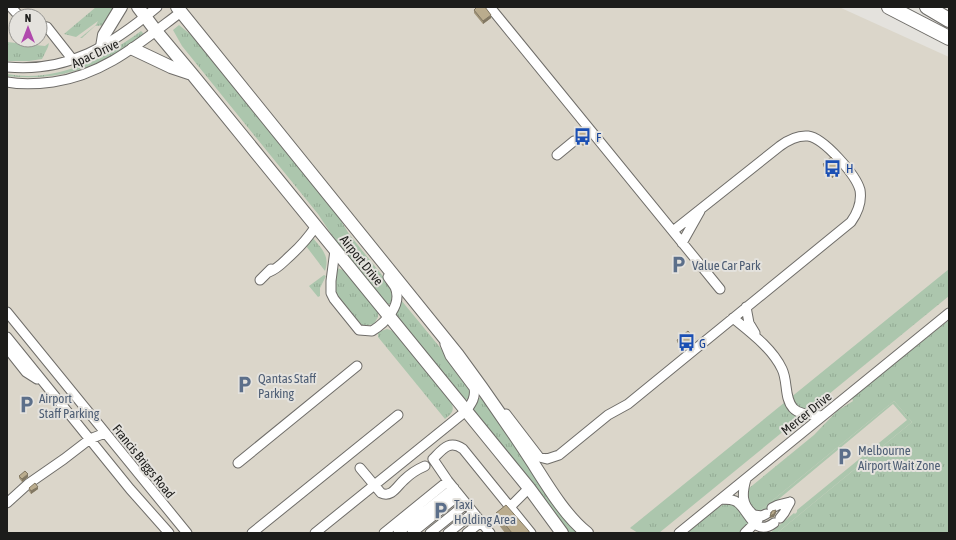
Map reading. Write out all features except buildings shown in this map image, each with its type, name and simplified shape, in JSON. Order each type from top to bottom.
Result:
[{"type":"highway","points":[[889,7],[949,38]]},
{"type":"highway","points":[[927,7],[949,20]]},
{"type":"main road","points":[[102,47],[104,35],[122,7]]},
{"type":"main road","name":"Airport Drive","points":[[138,7],[529,488],[562,533]]},
{"type":"main road","name":"Airport Drive","points":[[179,10],[435,325],[485,393],[555,497],[587,533]]},
{"type":"main road","points":[[133,49],[192,74]]},
{"type":"street","name":"Apac Drive","points":[[7,67],[16,68],[47,66],[87,55],[102,47],[146,17],[157,7]]},
{"type":"street","points":[[490,7],[720,289]]},
{"type":"street","name":"Apac Drive","points":[[7,82],[34,84],[71,79],[108,64],[133,49],[179,10]]},
{"type":"street","points":[[48,28],[73,60]]},
{"type":"street","points":[[485,393],[510,418],[536,455],[547,459],[559,455],[608,415],[628,404],[851,222],[860,206],[861,198],[857,182],[834,154],[820,141],[807,136],[794,137],[780,146],[673,231]]},
{"type":"street","points":[[557,155],[574,141]]},
{"type":"street","points":[[682,243],[700,210]]},
{"type":"street","points":[[335,250],[331,281],[331,293],[334,300],[356,327],[364,331],[372,331],[390,316],[396,298],[394,286],[370,255],[353,225]]},
{"type":"street","points":[[260,280],[272,267],[291,255],[307,240],[316,226]]},
{"type":"street","points":[[746,307],[749,323],[760,342]]},
{"type":"street","name":"Francis Briggs Road","points":[[7,312],[187,533]]},
{"type":"street","name":"Mercer Drive","points":[[679,533],[949,313]]},
{"type":"street","points":[[733,318],[760,342],[783,370],[788,398],[792,407],[800,412],[822,416]]},
{"type":"street","points":[[315,533],[466,412],[474,399],[474,388],[450,356],[435,325]]},
{"type":"street","name":"Francis Briggs Road","points":[[7,337],[130,489],[169,532]]},
{"type":"street","points":[[7,348],[26,372],[47,387]]},
{"type":"street","points":[[238,462],[357,366]]},
{"type":"street","points":[[252,533],[398,415]]},
{"type":"street","points":[[7,503],[28,484],[90,439],[105,433]]},
{"type":"street","points":[[487,532],[433,459],[443,448],[447,446],[454,445],[462,450],[531,533]]},
{"type":"street","points":[[360,468],[374,486],[384,494],[390,494],[419,468],[425,466]]},
{"type":"street","points":[[746,479],[742,494],[745,504],[754,515],[767,512]]},
{"type":"street","points":[[384,533],[453,488]]},
{"type":"street","points":[[398,533],[453,488]]},
{"type":"street","points":[[412,533],[453,488]]},
{"type":"street","points":[[509,508],[529,488]]},
{"type":"street","points":[[722,499],[737,502],[755,524],[765,527],[777,521],[784,513],[790,502],[778,505],[767,512],[755,524],[745,533]]},
{"type":"street","points":[[430,533],[466,504]]},
{"type":"street","points":[[448,533],[473,513]]},
{"type":"street","points":[[467,533],[481,522]]},
{"type":"shaded area","points":[[7,7],[839,7],[949,57],[949,533],[7,533]]},
{"type":"green space","points":[[96,7],[112,7],[116,9],[107,25],[95,26],[82,38],[80,38],[96,25],[98,21],[76,37],[64,34]]},
{"type":"green space","points":[[179,25],[196,39],[337,214],[349,234],[390,285],[393,296],[391,304],[385,304],[343,252],[318,214],[182,46],[173,30]]},
{"type":"green space","points":[[141,31],[144,34],[119,52],[79,70],[51,76],[22,77],[7,76],[7,74],[25,76],[61,72],[111,51]]},
{"type":"green space","points":[[7,42],[8,48],[48,48],[42,59],[29,61],[7,61]]},
{"type":"green space","points":[[313,238],[322,249],[326,257],[325,271],[306,246]]},
{"type":"green space","points":[[337,268],[346,271],[378,312],[378,317],[374,324],[364,326],[357,321],[348,312],[338,297],[334,288]]},
{"type":"green space","points":[[949,269],[949,296],[659,533],[638,533],[630,528]]},
{"type":"green space","points":[[324,275],[326,276],[320,288],[320,296],[318,297],[309,286]]},
{"type":"green space","points":[[401,300],[467,383],[470,391],[468,399],[463,400],[396,316]]},
{"type":"green space","points":[[949,320],[949,533],[777,533],[912,422],[894,401],[757,513],[747,499],[746,496],[748,489],[814,435],[837,411],[853,401],[852,398]]},
{"type":"green space","points":[[387,329],[393,331],[451,402],[453,407],[452,412],[445,419],[378,337],[378,332]]},
{"type":"green space","points":[[479,398],[481,398],[489,407],[579,533],[568,533],[473,411]]},
{"type":"green space","points":[[894,401],[912,422],[777,533],[770,533],[794,513],[795,514],[797,510],[907,420],[893,404],[762,513],[757,513]]},
{"type":"green space","points":[[726,503],[736,505],[750,523],[740,533],[686,533],[711,512]]},
{"type":"place","name":"F","points":[[583,137]]},
{"type":"place","name":"H","points":[[833,168]]},
{"type":"place","name":"Value Car Park","points":[[679,265]]},
{"type":"place","name":"G","points":[[686,343]]},
{"type":"place","name":"Qantas Staff Parking","points":[[245,385]]},
{"type":"place","name":"Airport Staff Parking","points":[[26,405]]},
{"type":"place","name":"Melbourne Airport Wait Zone","points":[[845,457]]},
{"type":"place","name":"Taxi Holding Area","points":[[441,511]]}]
